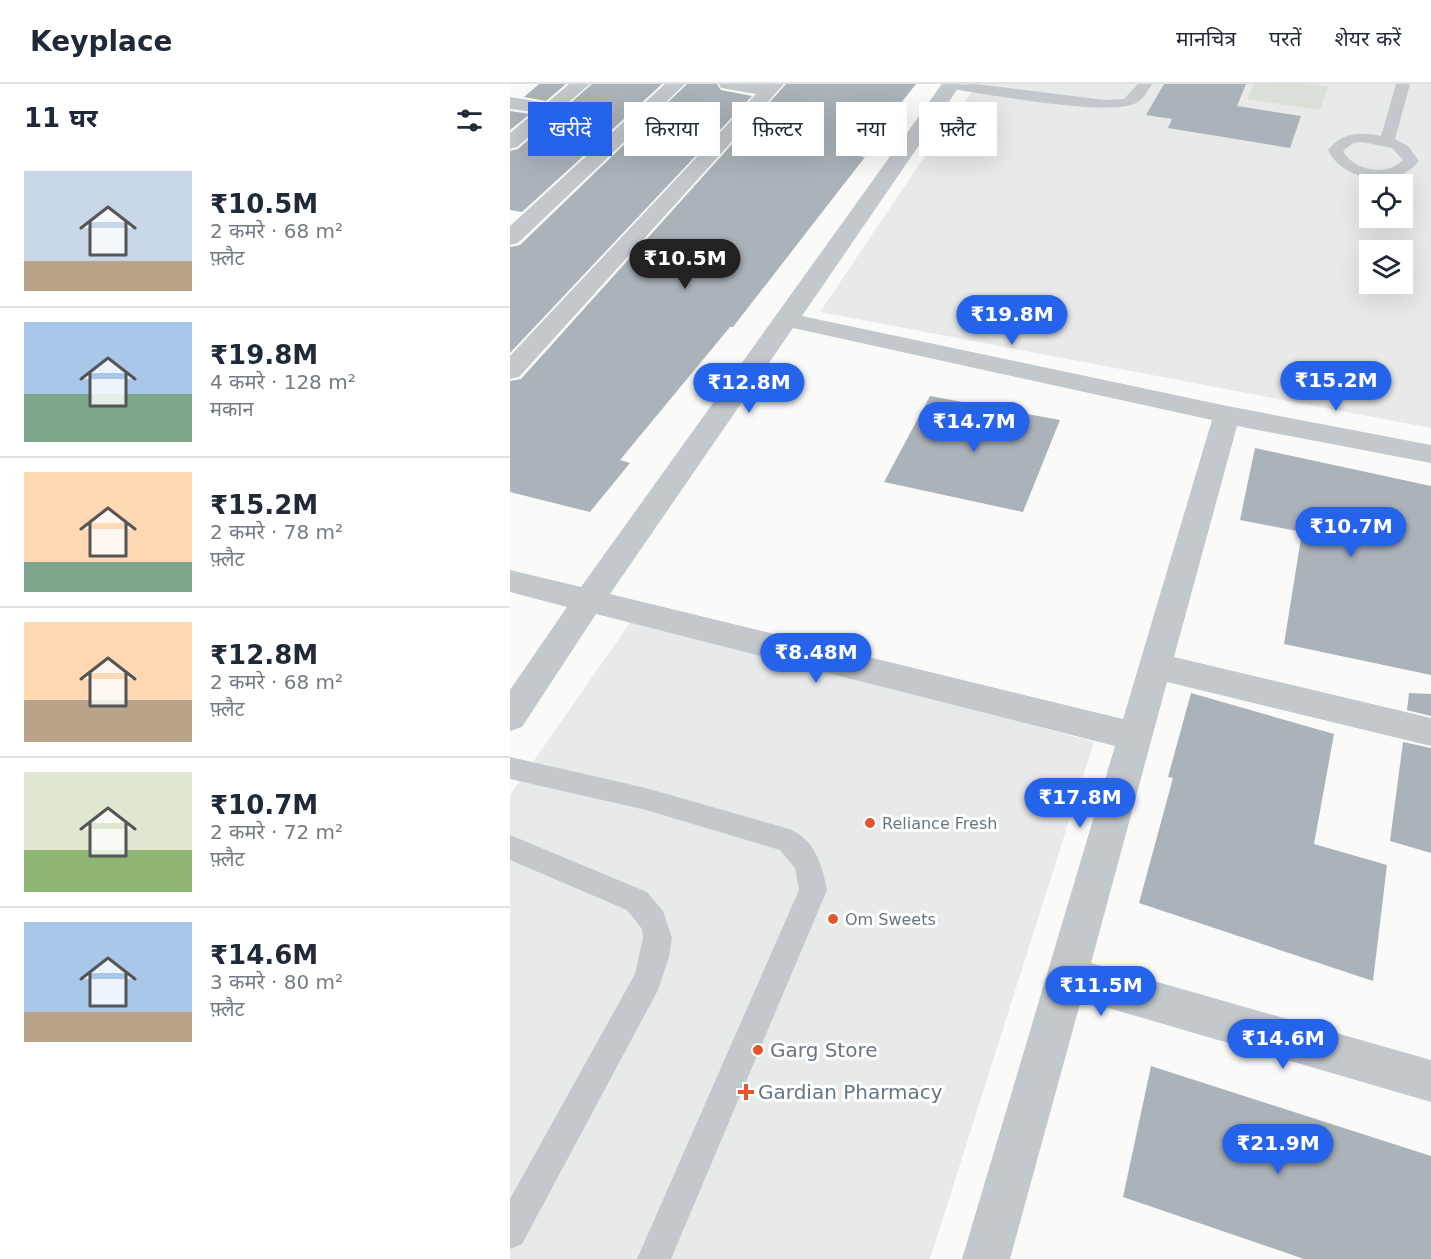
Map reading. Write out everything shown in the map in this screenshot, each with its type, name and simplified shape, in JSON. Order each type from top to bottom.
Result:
[{"type":"street","points":[[559,102],[581,84]]},
{"type":"street","points":[[510,238],[676,84]]},
{"type":"street","points":[[728,84],[772,87]]},
{"type":"street","points":[[510,717],[588,601],[952,85]]},
{"type":"street","points":[[511,369],[772,87]]},
{"type":"street","points":[[510,103],[528,106]]},
{"type":"street","points":[[510,143],[528,128]]},
{"type":"street","points":[[788,320],[1227,414],[1431,454]]},
{"type":"street","points":[[986,1259],[1227,414]]},
{"type":"street","points":[[510,581],[1134,736]]},
{"type":"street","points":[[1155,666],[1431,732]]},
{"type":"street","points":[[1067,976],[1431,1081]]},
{"type":"lane","points":[[952,85],[1104,104],[1127,103],[1137,99],[1144,84]]},
{"type":"lane","points":[[1387,141],[1403,84]]},
{"type":"lane","points":[[510,768],[646,799],[789,841],[808,863],[813,890],[654,1259]]},
{"type":"lane","points":[[510,847],[637,901],[653,917],[658,944],[648,980],[510,1232]]},
{"type":"shaded area","points":[[978,84],[1431,84],[1431,428],[820,312],[925,156],[997,156],[997,102],[964,102]]},
{"type":"shaded area","points":[[1254,84],[1306,84],[1328,87],[1320,110],[1247,99]]},
{"type":"shaded area","points":[[634,617],[1094,742],[930,1259],[510,1259],[510,795]]},
{"type":"building","points":[[539,84],[566,84],[546,101],[524,97]]},
{"type":"building","points":[[592,84],[662,84],[642,102],[624,102],[624,119],[612,130],[612,102],[572,102]]},
{"type":"building","points":[[687,84],[717,84],[721,90],[752,96],[746,102],[732,102],[732,117],[720,130],[720,102],[668,102]]},
{"type":"building","points":[[786,84],[916,84],[902,102],[836,102],[836,156],[865,157],[733,327],[730,327],[620,460],[630,463],[590,512],[510,492],[510,381],[521,379],[732,144],[732,156],[824,156],[824,102],[770,102]]},
{"type":"building","points":[[1164,84],[1246,84],[1237,106],[1301,116],[1290,148],[1168,128],[1172,119],[1146,115]]},
{"type":"building","points":[[510,111],[528,114],[528,116],[510,130]]},
{"type":"building","points":[[528,140],[528,156],[583,156],[522,212],[510,210],[510,151],[518,149]]},
{"type":"building","points":[[624,145],[624,156],[696,156],[510,353],[510,247],[520,245]]},
{"type":"building","points":[[930,396],[1060,420],[1023,512],[884,482]]},
{"type":"building","points":[[1255,448],[1431,486],[1431,675],[1284,644],[1302,532],[1240,520]]},
{"type":"building","points":[[1191,693],[1334,734],[1314,844],[1387,865],[1373,981],[1139,903],[1173,778],[1168,777]]},
{"type":"building","points":[[1409,693],[1431,694],[1431,716],[1407,710]]},
{"type":"building","points":[[1403,742],[1431,748],[1431,853],[1390,841]]},
{"type":"building","points":[[1151,1066],[1431,1156],[1431,1259],[1304,1259],[1123,1197]]},
{"type":"place","name":"Reliance Fresh","points":[[870,823]]},
{"type":"place","name":"Om Sweets","points":[[833,919]]},
{"type":"place","name":"Garg Store","points":[[758,1050]]},
{"type":"place","name":"Gardian Pharmacy","points":[[746,1092]]}]
